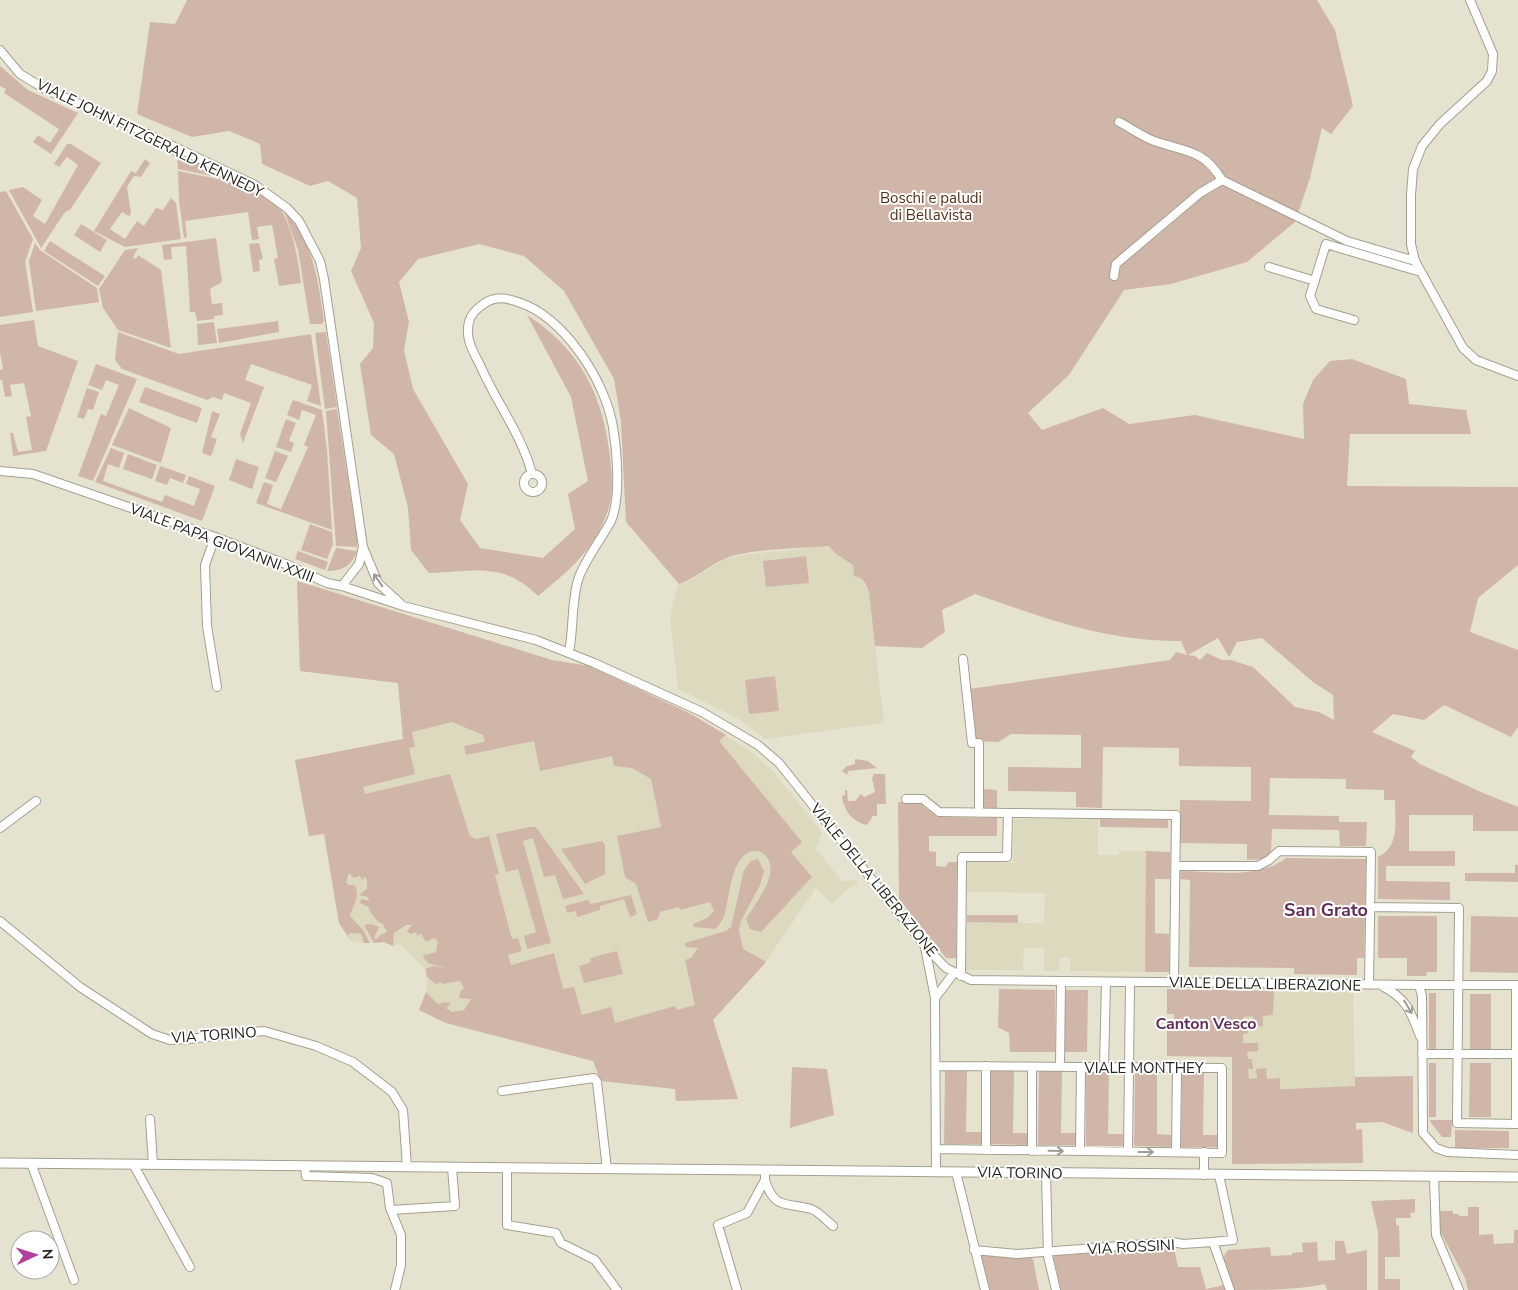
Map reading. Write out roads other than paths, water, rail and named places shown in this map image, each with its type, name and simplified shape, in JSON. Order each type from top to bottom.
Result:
[{"type":"street","points":[[1470,0],[1493,54],[1492,71],[1487,81],[1440,124],[1422,146],[1416,161],[1411,195],[1411,244],[1421,272],[1463,348],[1476,360],[1518,376]]},
{"type":"street","name":"VIALE JOHN FITZGERALD KENNEDY","points":[[0,50],[20,74],[44,89],[137,129],[255,185],[287,208],[299,221],[320,261],[324,278],[363,548],[378,583],[403,606]]},
{"type":"street","points":[[1119,122],[1155,142],[1202,156],[1214,166],[1222,180],[1347,241],[1416,261]]},
{"type":"street","points":[[1114,276],[1116,264],[1200,193],[1222,180]]},
{"type":"street","points":[[1354,320],[1316,309],[1310,296],[1326,244],[1421,272]]},
{"type":"street","points":[[1269,267],[1315,281]]},
{"type":"street","points":[[532,474],[512,426],[488,384],[472,350],[468,332],[469,319],[477,308],[490,300],[507,298],[528,305],[549,318],[574,344],[586,362],[611,419],[616,487],[612,518],[579,576],[569,652]]},
{"type":"street","name":"VIALE PAPA GIOVANNI XXIII","points":[[0,471],[33,474],[215,537],[288,565],[322,581],[403,606],[444,616]]},
{"type":"street","points":[[215,537],[205,564],[208,626],[217,687]]},
{"type":"street","points":[[342,586],[359,564],[363,548]]},
{"type":"street","name":"VIALE DELLA LIBERAZIONE","points":[[444,616],[536,640],[569,652],[702,712],[758,745],[779,763],[802,789],[924,945],[946,968],[958,974],[983,981],[1419,985],[1422,996],[1423,1133],[1429,1142],[1446,1152],[1518,1155]]},
{"type":"street","points":[[963,659],[972,743],[979,743],[978,812]]},
{"type":"street","points":[[906,799],[923,799],[939,812],[1176,815],[1174,983]]},
{"type":"street","points":[[0,828],[36,802]]},
{"type":"street","points":[[934,998],[958,974],[962,857],[1007,857],[1008,813]]},
{"type":"street","points":[[1176,866],[1258,866],[1270,860],[1279,851],[1371,852],[1369,985]]},
{"type":"street","points":[[1370,908],[1459,908],[1458,984],[1458,1123],[1517,1124],[1517,985],[1458,984],[1419,985]]},
{"type":"street","name":"VIA TORINO","points":[[0,921],[80,987],[152,1034],[170,1040],[264,1031],[316,1046],[353,1062],[392,1092],[403,1110],[407,1166]]},
{"type":"street","points":[[924,945],[934,998],[936,1172]]},
{"type":"street","points":[[1060,982],[1060,1067]]},
{"type":"street","points":[[1104,1067],[1106,982]]},
{"type":"street","points":[[1128,1152],[1130,982]]},
{"type":"street","name":"VIALE DELLA LIBERAZIONE","points":[[1380,985],[1402,998],[1407,1005],[1422,1040]]},
{"type":"street","points":[[1422,1054],[1517,1054]]},
{"type":"street","name":"VIALE MONTHEY","points":[[936,1066],[1222,1068],[1222,1153],[936,1149]]},
{"type":"street","points":[[986,1066],[986,1150]]},
{"type":"street","points":[[1032,1067],[1032,1150]]},
{"type":"street","points":[[1080,1151],[1081,1067]]},
{"type":"street","points":[[1176,1152],[1177,1068]]},
{"type":"street","points":[[502,1091],[594,1078],[597,1082],[606,1169]]},
{"type":"street","points":[[150,1119],[153,1164]]},
{"type":"street","points":[[1204,1152],[1204,1175]]},
{"type":"street","name":"VIA TORINO","points":[[0,1163],[1518,1177]]},
{"type":"street","points":[[31,1163],[74,1280]]},
{"type":"street","points":[[133,1164],[190,1267]]},
{"type":"street","points":[[306,1166],[306,1176],[372,1178],[387,1184],[391,1210],[401,1235],[402,1265],[395,1290]]},
{"type":"street","points":[[391,1210],[455,1206],[452,1167]]},
{"type":"street","points":[[507,1168],[508,1225],[556,1233],[560,1243],[595,1260],[617,1290]]},
{"type":"street","points":[[765,1170],[765,1180],[769,1193],[777,1202],[791,1207],[813,1209],[833,1226]]},
{"type":"street","points":[[956,1172],[985,1290]]},
{"type":"street","points":[[1046,1173],[1048,1252],[1056,1290]]},
{"type":"street","name":"VIA ROSSINI","points":[[974,1250],[1017,1254],[1152,1243],[1233,1240],[1219,1175]]},
{"type":"street","points":[[1434,1177],[1436,1235],[1459,1290]]},
{"type":"street","points":[[736,1290],[718,1225],[748,1213],[765,1180]]},
{"type":"street","points":[[1213,1242],[1230,1290]]},
{"type":"district","name":"San Grato","points":[[1326,910]]},
{"type":"district","name":"Canton Vesco","points":[[1206,1024]]},
{"type":"park label","name":"Boschi e paludi di Bellavista","points":[[931,206]]}]
